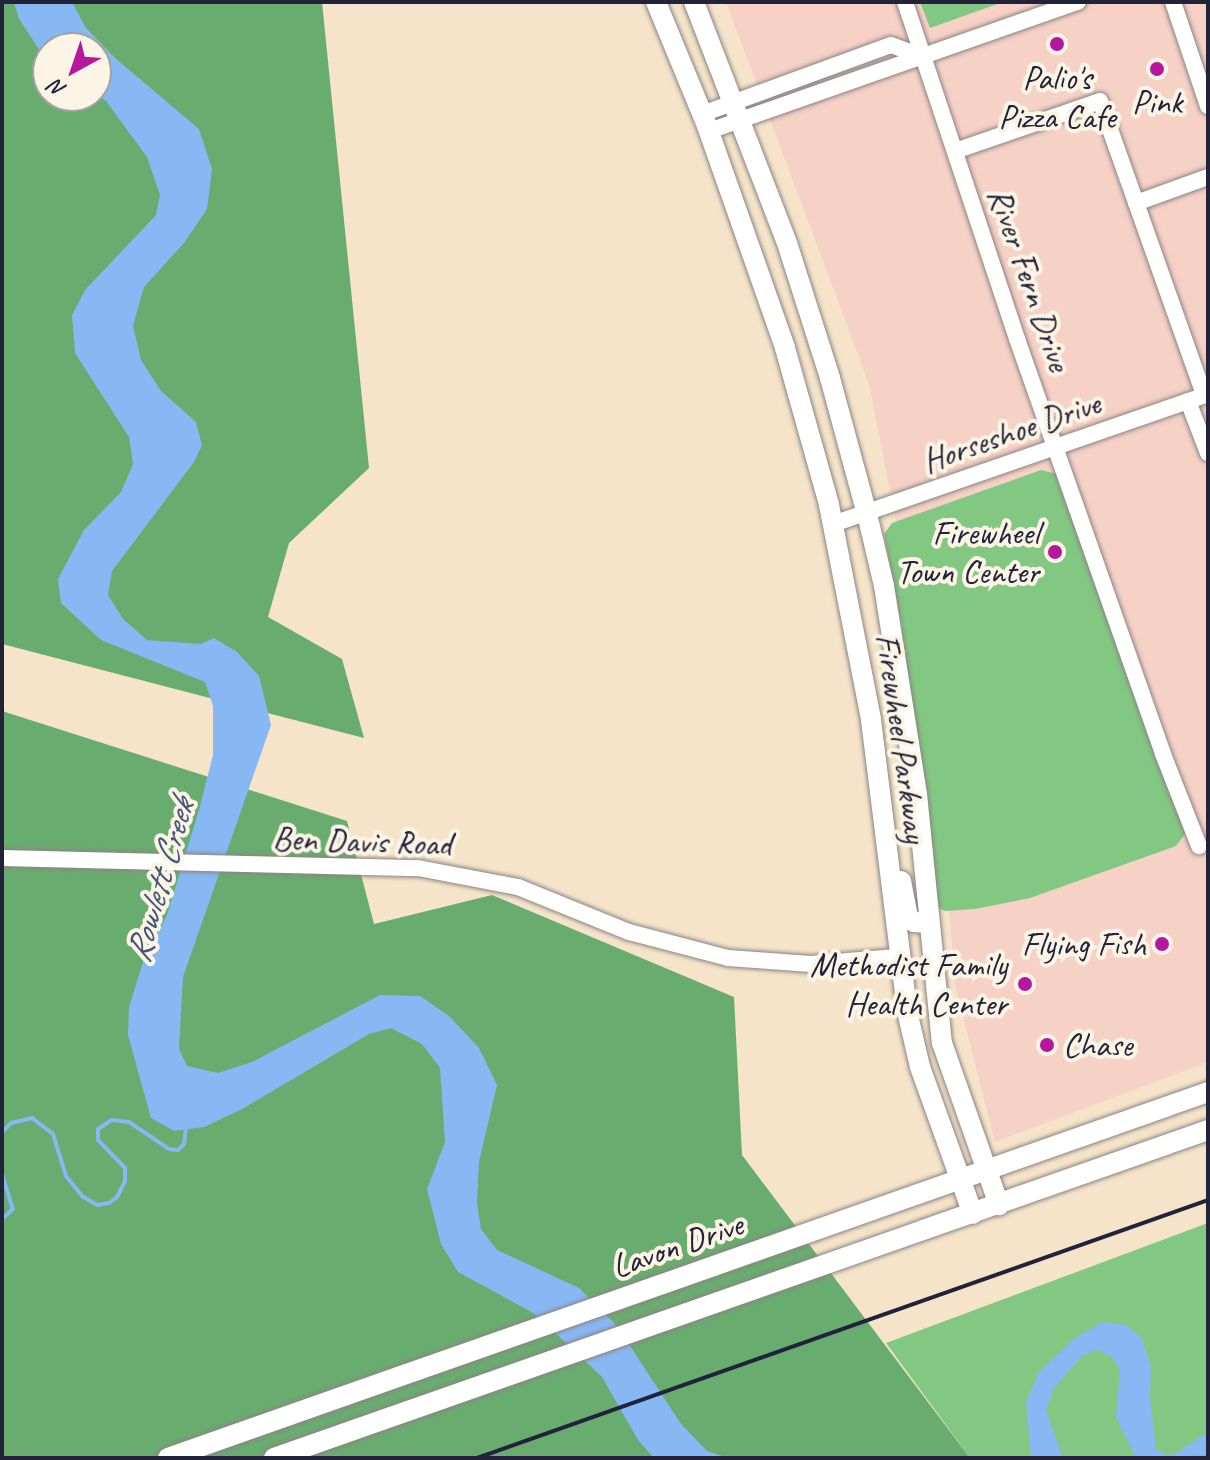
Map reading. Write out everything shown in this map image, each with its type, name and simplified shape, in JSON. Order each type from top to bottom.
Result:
[{"type":"main road","name":"Firewheel Parkway","points":[[656,2],[705,122],[785,348],[833,524],[871,720],[897,957],[920,1067],[973,1214]]},
{"type":"main road","name":"Firewheel Parkway","points":[[694,2],[812,318],[867,514],[884,586],[917,794],[942,1043],[984,1170],[999,1205]]},
{"type":"main road","points":[[871,720],[887,777],[908,917],[914,922],[928,923]]},
{"type":"main road","name":"Lavon Drive","points":[[168,1458],[1208,1092]]},
{"type":"main road","points":[[1158,1148],[1183,1127],[1208,1116]]},
{"type":"main road","name":"Lavon Drive","points":[[274,1458],[1208,1130]]},
{"type":"street","name":"River Fern Drive","points":[[905,2],[1163,754],[1199,846]]},
{"type":"street","points":[[705,122],[924,57],[1078,2]]},
{"type":"street","points":[[1173,2],[1204,80],[1208,106]]},
{"type":"street","points":[[955,151],[1100,101],[1200,397],[1208,453]]},
{"type":"street","points":[[1136,203],[1208,177]]},
{"type":"street","name":"Horseshoe Drive","points":[[833,524],[1200,397]]},
{"type":"street","name":"Ben Davis Road","points":[[2,858],[418,868],[491,880],[549,898],[629,932],[728,958],[811,964],[897,957]]},
{"type":"shaded area","name":"Firewheel Town Center","points":[[726,2],[1208,2],[1208,1062],[995,1142],[955,985],[935,721],[869,384]]},
{"type":"green space","points":[[2,2],[322,2],[369,468],[289,543],[268,617],[342,659],[364,738],[2,644]]},
{"type":"green space","points":[[920,2],[1003,2],[930,28]]},
{"type":"green space","points":[[1041,470],[1057,474],[1185,834],[1176,846],[1030,898],[975,909],[945,911],[937,907],[905,684],[902,628],[884,534],[892,523]]},
{"type":"green space","points":[[2,711],[347,821],[374,924],[492,895],[734,997],[742,1155],[970,1458],[2,1458]]},
{"type":"green space","points":[[1208,1223],[1208,1458],[970,1458],[886,1343]]},
{"type":"water","points":[[14,2],[72,2],[90,32],[32,32],[32,39],[19,19]]},
{"type":"water","points":[[112,55],[199,129],[212,169],[207,209],[184,243],[144,287],[133,326],[141,360],[161,391],[196,422],[202,445],[194,462],[112,571],[108,595],[123,619],[147,640],[201,644],[214,638],[237,652],[259,676],[271,725],[183,977],[179,1049],[187,1066],[218,1073],[252,1062],[380,995],[420,996],[449,1016],[479,1048],[497,1085],[479,1162],[477,1204],[481,1229],[497,1250],[579,1288],[617,1326],[681,1424],[707,1451],[728,1458],[654,1458],[638,1440],[602,1377],[535,1314],[458,1272],[441,1244],[427,1189],[445,1142],[440,1068],[422,1044],[391,1028],[369,1034],[242,1109],[204,1127],[174,1131],[151,1118],[128,1035],[129,1007],[143,962],[167,915],[199,810],[213,755],[213,706],[205,682],[101,640],[61,603],[58,579],[84,530],[121,492],[133,464],[129,437],[75,353],[72,315],[85,290],[156,215],[160,195],[147,157],[112,109]]},
{"type":"water","points":[[1102,1322],[1126,1325],[1142,1339],[1151,1366],[1150,1397],[1156,1449],[1166,1455],[1175,1454],[1208,1432],[1208,1455],[1136,1458],[1116,1417],[1120,1369],[1111,1356],[1097,1350],[1082,1356],[1054,1388],[1046,1410],[1063,1458],[1031,1458],[1026,1402],[1039,1372],[1074,1339]]},
{"type":"waterway","points":[[2,1132],[11,1123],[32,1118],[53,1134],[66,1176],[82,1196],[97,1205],[109,1203],[117,1197],[125,1181],[125,1168],[98,1140],[98,1129],[112,1120],[129,1122],[169,1149],[178,1150],[184,1144],[186,1128]]},
{"type":"waterway","points":[[2,1174],[13,1209],[2,1219]]},
{"type":"railway","points":[[477,1458],[1208,1200]]},
{"type":"place","name":"Palio's Pizza Cafe","points":[[1057,44]]},
{"type":"place","name":"Pink","points":[[1157,69]]},
{"type":"place","name":"Firewheel Town Center","points":[[1055,552]]},
{"type":"place","name":"Flying Fish","points":[[1162,944]]},
{"type":"place","name":"Methodist Family Health Center","points":[[1025,984]]},
{"type":"place","name":"Chase","points":[[1047,1045]]},
{"type":"water label","name":"Rowlett Creek","points":[[160,881]]}]
